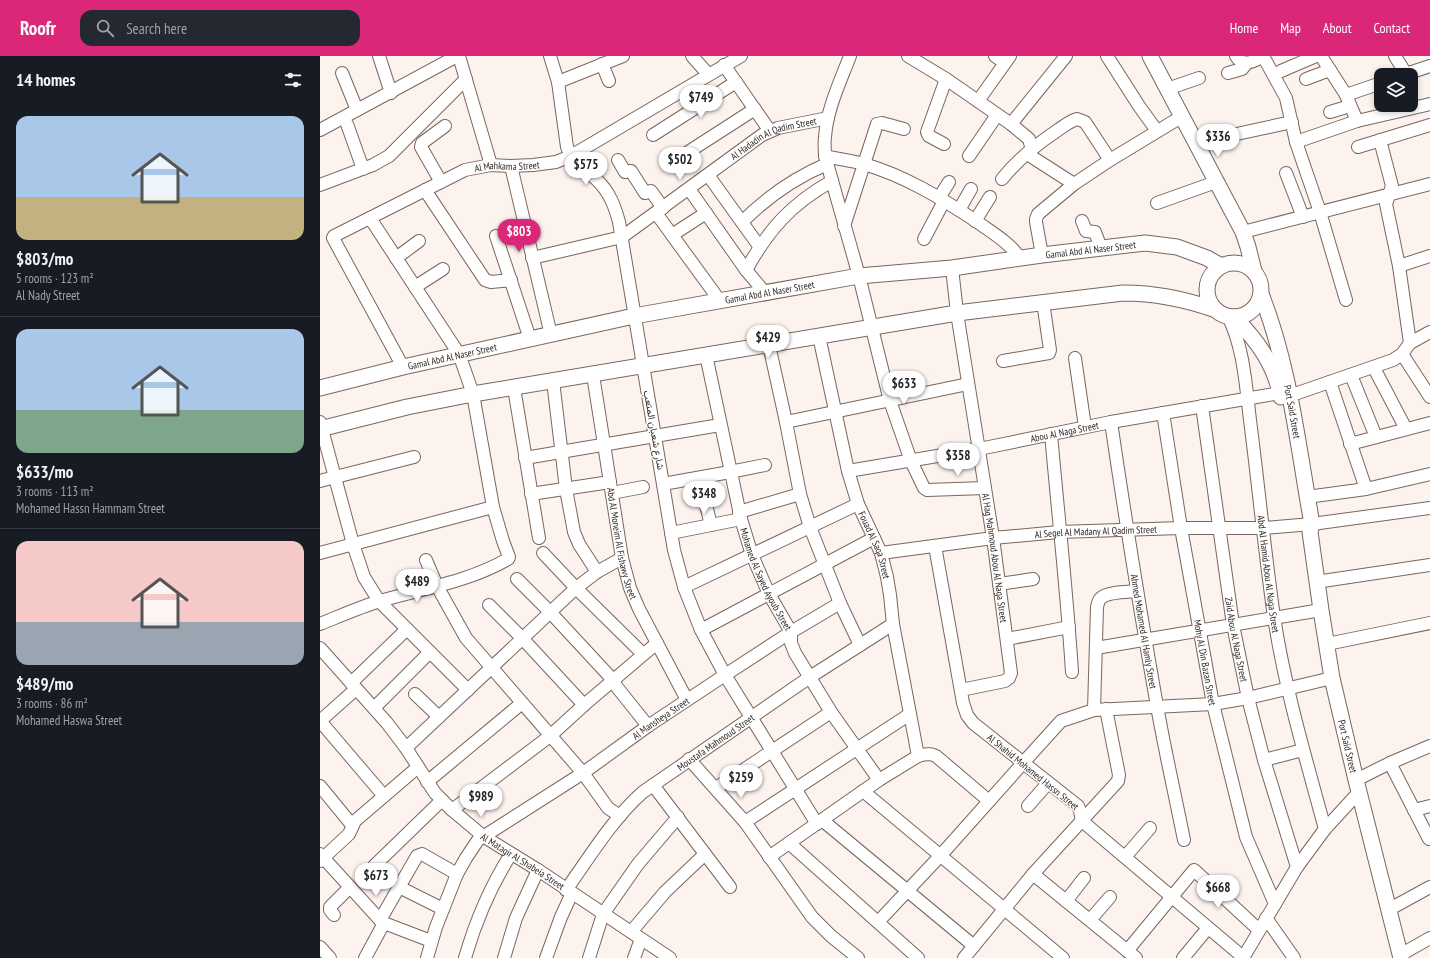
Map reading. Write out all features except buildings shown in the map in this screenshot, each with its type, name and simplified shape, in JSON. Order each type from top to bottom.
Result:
[{"type":"street","points":[[379,56],[391,93]]},
{"type":"street","points":[[320,130],[458,56],[492,165]]},
{"type":"street","points":[[550,56],[558,82],[567,147],[571,156]]},
{"type":"street","points":[[558,82],[623,56]]},
{"type":"street","points":[[692,56],[708,74]]},
{"type":"street","name":"Al Mahkama Street","points":[[403,367],[334,237],[465,170],[492,165],[533,165],[556,162],[571,156],[708,74],[741,56]]},
{"type":"street","points":[[850,56],[834,96],[828,118],[824,138],[826,160],[859,276],[890,401],[911,461],[924,488],[930,490],[985,488]]},
{"type":"street","points":[[908,56],[946,79],[1011,124],[1031,142],[1030,154],[1032,157],[1074,184]]},
{"type":"street","points":[[978,101],[1007,60],[995,56]]},
{"type":"street","points":[[1011,124],[1066,56]]},
{"type":"street","points":[[1107,56],[1139,106],[1158,131]]},
{"type":"street","points":[[1150,56],[1243,232],[1254,271]]},
{"type":"street","points":[[1236,56],[1240,61],[1247,63]]},
{"type":"street","points":[[1228,74],[1242,69],[1247,63],[1264,56],[1286,98],[1296,142],[1320,212],[1346,300]]},
{"type":"street","points":[[1281,71],[1316,56]]},
{"type":"street","points":[[1321,56],[1348,100],[1357,121]]},
{"type":"street","points":[[1395,56],[1401,68]]},
{"type":"street","points":[[602,64],[609,81]]},
{"type":"street","points":[[724,65],[770,131]]},
{"type":"street","points":[[1418,69],[1429,65]]},
{"type":"street","points":[[1306,78],[1330,70]]},
{"type":"street","points":[[342,74],[356,110]]},
{"type":"street","points":[[321,180],[363,169],[382,161],[397,149],[466,78]]},
{"type":"street","points":[[1167,89],[1199,78]]},
{"type":"street","points":[[944,144],[929,136],[927,132],[946,79]]},
{"type":"street","points":[[654,135],[736,82]]},
{"type":"street","points":[[1330,112],[1348,100],[1374,87]]},
{"type":"street","points":[[1296,142],[1357,121],[1430,104]]},
{"type":"street","points":[[682,156],[755,109]]},
{"type":"street","points":[[969,156],[998,115]]},
{"type":"street","points":[[1042,255],[1036,216],[1074,184],[1110,160],[1181,117]]},
{"type":"street","name":"Al Hadadin Al Qadim Street","points":[[532,258],[622,237],[762,135],[785,126],[828,118]]},
{"type":"street","points":[[1002,179],[1016,162],[1030,150],[1074,120],[1080,119],[1085,122],[1110,160]]},
{"type":"street","points":[[1195,143],[1292,122]]},
{"type":"street","points":[[844,226],[877,124],[882,123],[904,129]]},
{"type":"street","points":[[347,124],[363,169]]},
{"type":"street","points":[[1358,147],[1430,125]]},
{"type":"street","points":[[441,182],[421,148],[421,145],[445,126]]},
{"type":"street","points":[[1380,140],[1392,186],[1386,204],[1399,266],[1410,343]]},
{"type":"street","name":"شارع شعبان المتعب","points":[[571,156],[578,164],[600,182],[608,193],[617,215],[622,237],[674,550],[684,587],[701,630],[725,675],[771,752],[795,790],[820,822],[907,890],[974,946]]},
{"type":"street","points":[[618,160],[625,172],[631,171],[645,192],[651,191],[672,235],[720,301]]},
{"type":"street","points":[[742,222],[781,188],[826,160],[864,164],[892,174],[941,199],[1004,240],[1020,258]]},
{"type":"street","points":[[510,166],[550,334]]},
{"type":"street","points":[[1286,173],[1303,217]]},
{"type":"street","points":[[708,175],[759,246]]},
{"type":"street","points":[[746,270],[759,246],[791,208],[832,181]]},
{"type":"street","points":[[924,239],[949,182]]},
{"type":"street","points":[[1157,203],[1216,182]]},
{"type":"street","points":[[1243,232],[1430,184]]},
{"type":"street","points":[[689,189],[746,270],[766,294]]},
{"type":"street","points":[[959,210],[971,189]]},
{"type":"street","points":[[425,190],[485,280],[491,282],[511,280]]},
{"type":"street","points":[[975,221],[990,197]]},
{"type":"street","points":[[672,235],[706,213]]},
{"type":"street","points":[[320,624],[379,601],[456,582],[503,562],[509,557],[493,507],[473,394],[459,354],[370,218]]},
{"type":"street","points":[[1082,221],[1086,231],[1093,231],[1096,233],[1101,248]]},
{"type":"street","points":[[496,236],[530,339]]},
{"type":"street","points":[[396,258],[419,241]]},
{"type":"street","name":"Gamal Abd Al Naser Street","points":[[320,388],[459,354],[634,316],[766,294],[859,276],[952,268],[1135,244],[1161,244],[1193,252],[1221,266]]},
{"type":"street","points":[[1399,266],[1428,261]]},
{"type":"street","points":[[468,690],[379,601],[364,577],[353,544],[321,426],[473,394],[957,313],[1104,294],[1142,293],[1180,298],[1226,314],[1240,316],[1252,310],[1260,300],[1261,294],[1260,280],[1254,271],[1248,266],[1235,263],[1221,266],[1212,274],[1207,287],[1209,299],[1226,314]]},
{"type":"street","name":"Al Hag Mahmoud Abou Al Naga Street","points":[[952,268],[957,313],[993,538],[1011,673],[1009,678],[1005,681],[961,690]]},
{"type":"street","points":[[415,287],[442,269]]},
{"type":"street","name":"Port Said Street","points":[[1261,294],[1276,334],[1284,367],[1285,395],[1309,527],[1316,582],[1332,678],[1400,956]]},
{"type":"street","points":[[1003,360],[1047,355],[1049,353],[1050,350],[1044,302]]},
{"type":"street","name":"Port Said Street","points":[[1226,314],[1248,330],[1260,345],[1285,395],[1307,498],[1309,527]]},
{"type":"street","name":"Abd Al Hamid Abou Al Naga Street","points":[[1226,314],[1237,337],[1240,348],[1264,528],[1274,618],[1288,689],[1325,829]]},
{"type":"street","points":[[1430,332],[1410,343],[1402,354],[1430,397]]},
{"type":"street","name":"Fouad Al Saqa Street","points":[[818,336],[848,471],[858,504],[880,553],[890,595],[893,624],[918,756]]},
{"type":"street","points":[[769,345],[800,494],[810,526],[840,603],[860,645]]},
{"type":"street","name":"Abou Al Naga Street","points":[[848,471],[979,449],[1085,427],[1202,406],[1285,395],[1374,368],[1393,360],[1402,354]]},
{"type":"street","name":"Mohamed Al Sayed Ayoub Street","points":[[706,355],[740,516],[752,555],[769,594],[791,632],[793,648],[831,712],[879,780]]},
{"type":"street","points":[[1075,358],[1085,427]]},
{"type":"street","points":[[1374,368],[1406,429]]},
{"type":"street","name":"Abd Al Moneim Al Fishawy Street","points":[[593,375],[622,558],[630,588],[639,609],[687,700]]},
{"type":"street","points":[[1351,375],[1376,437]]},
{"type":"street","points":[[553,381],[566,489],[574,532],[579,544],[597,572]]},
{"type":"street","points":[[1330,382],[1366,489]]},
{"type":"street","points":[[786,422],[968,384]]},
{"type":"street","points":[[514,388],[539,538]]},
{"type":"street","name":"Zaid Abou Al Naga Street","points":[[1202,406],[1218,529],[1233,625],[1248,698],[1264,760],[1297,867]]},
{"type":"street","name":"Mohy Al Din Bazan Street","points":[[1163,413],[1181,528],[1213,704],[1246,837],[1275,904]]},
{"type":"street","name":"Ahmed Mohamed Al Hamly Street","points":[[1111,422],[1137,591],[1157,706],[1184,840]]},
{"type":"street","points":[[1350,444],[1430,422]]},
{"type":"street","points":[[525,458],[720,425]]},
{"type":"street","points":[[1051,434],[1072,672]]},
{"type":"street","points":[[320,481],[414,457]]},
{"type":"street","points":[[663,484],[765,465]]},
{"type":"street","points":[[1307,498],[1366,489],[1430,474]]},
{"type":"street","points":[[532,494],[566,489],[643,487]]},
{"type":"street","points":[[672,533],[711,526],[800,494]]},
{"type":"street","points":[[704,497],[711,526]]},
{"type":"street","points":[[684,587],[858,504]]},
{"type":"street","points":[[320,553],[493,507]]},
{"type":"street","name":"Al Segel Al Madany Al Qadim Street","points":[[880,553],[993,538],[1059,532],[1127,529],[1309,527],[1430,508]]},
{"type":"street","points":[[701,630],[874,538]]},
{"type":"street","name":"Al Shahid Mohamed Hassn Street","points":[[935,546],[961,690],[967,715],[973,723],[1078,806],[1082,821],[1243,958]]},
{"type":"street","points":[[543,552],[576,588],[643,654]]},
{"type":"street","points":[[406,748],[576,588],[597,572],[622,558]]},
{"type":"street","points":[[426,560],[437,586],[466,638],[583,773],[608,808],[620,816]]},
{"type":"street","points":[[1316,582],[1430,565]]},
{"type":"street","points":[[517,579],[550,612],[612,680],[648,726]]},
{"type":"street","points":[[999,584],[1033,579]]},
{"type":"street","points":[[964,958],[1033,874],[1116,784],[1119,778],[1100,709],[1096,648],[1097,607],[1101,597],[1109,594],[1137,591]]},
{"type":"street","name":"Al Mansheya Street","points":[[427,958],[431,941],[457,874],[474,844],[483,836],[583,773],[648,726],[725,675],[791,632],[840,603]]},
{"type":"street","points":[[489,605],[584,705]]},
{"type":"street","points":[[1096,648],[1321,610]]},
{"type":"street","points":[[1327,644],[1430,623]]},
{"type":"street","name":"Moustafa Mahmoud Street","points":[[546,958],[569,892],[620,816],[636,798],[689,759],[810,677],[893,624]]},
{"type":"street","points":[[1006,639],[1069,627]]},
{"type":"street","points":[[384,796],[320,721],[407,628]]},
{"type":"street","points":[[452,810],[550,736],[612,680],[657,643]]},
{"type":"street","name":"Al Matagir Al Shabeia Street","points":[[320,648],[374,708],[406,748],[427,782],[452,810],[483,836],[538,870],[670,958]]},
{"type":"street","points":[[374,708],[430,652]]},
{"type":"street","points":[[878,922],[1061,721],[1100,709],[1213,704],[1248,698],[1332,678]]},
{"type":"street","points":[[415,694],[438,717]]},
{"type":"street","points":[[427,782],[522,702]]},
{"type":"street","points":[[716,788],[831,712]]},
{"type":"street","points":[[744,822],[857,750],[910,714]]},
{"type":"street","points":[[1243,958],[1297,867],[1358,786],[1390,763],[1430,746]]},
{"type":"street","points":[[1264,760],[1303,750]]},
{"type":"street","points":[[769,857],[879,780],[918,756],[931,754],[936,756],[989,801]]},
{"type":"street","points":[[689,759],[716,788],[744,822],[812,917],[831,936],[856,957]]},
{"type":"street","points":[[1390,763],[1429,839]]},
{"type":"street","points":[[418,767],[352,825],[349,834],[321,858],[382,922],[431,941]]},
{"type":"street","points":[[1028,806],[1048,783]]},
{"type":"street","points":[[653,785],[730,886]]},
{"type":"street","points":[[320,786],[352,825]]},
{"type":"street","points":[[863,791],[1063,958]]},
{"type":"street","points":[[374,866],[442,800]]},
{"type":"street","points":[[1414,810],[1430,806]]},
{"type":"street","points":[[589,958],[603,914],[638,864],[678,818]]},
{"type":"street","points":[[1125,857],[1150,828]]},
{"type":"street","points":[[789,843],[918,958]]},
{"type":"street","points":[[365,958],[399,887],[419,854],[422,854],[457,874]]},
{"type":"street","points":[[465,958],[479,915],[499,873],[511,854]]},
{"type":"street","points":[[634,958],[636,935],[665,892],[705,854]]},
{"type":"street","points":[[504,958],[516,918],[538,870]]},
{"type":"street","points":[[1033,874],[1132,955],[1172,897],[1194,870],[1259,930]]},
{"type":"street","points":[[1066,901],[1084,878]]},
{"type":"street","points":[[334,915],[330,910],[330,907],[350,887]]},
{"type":"street","points":[[399,887],[443,909]]},
{"type":"street","points":[[1388,910],[1430,887]]},
{"type":"street","points":[[1090,920],[1110,897]]},
{"type":"street","points":[[1266,918],[1294,958]]},
{"type":"street","points":[[1183,958],[1208,928]]},
{"type":"street","points":[[1400,956],[1430,938]]},
{"type":"street","points":[[320,947],[330,958]]}]
